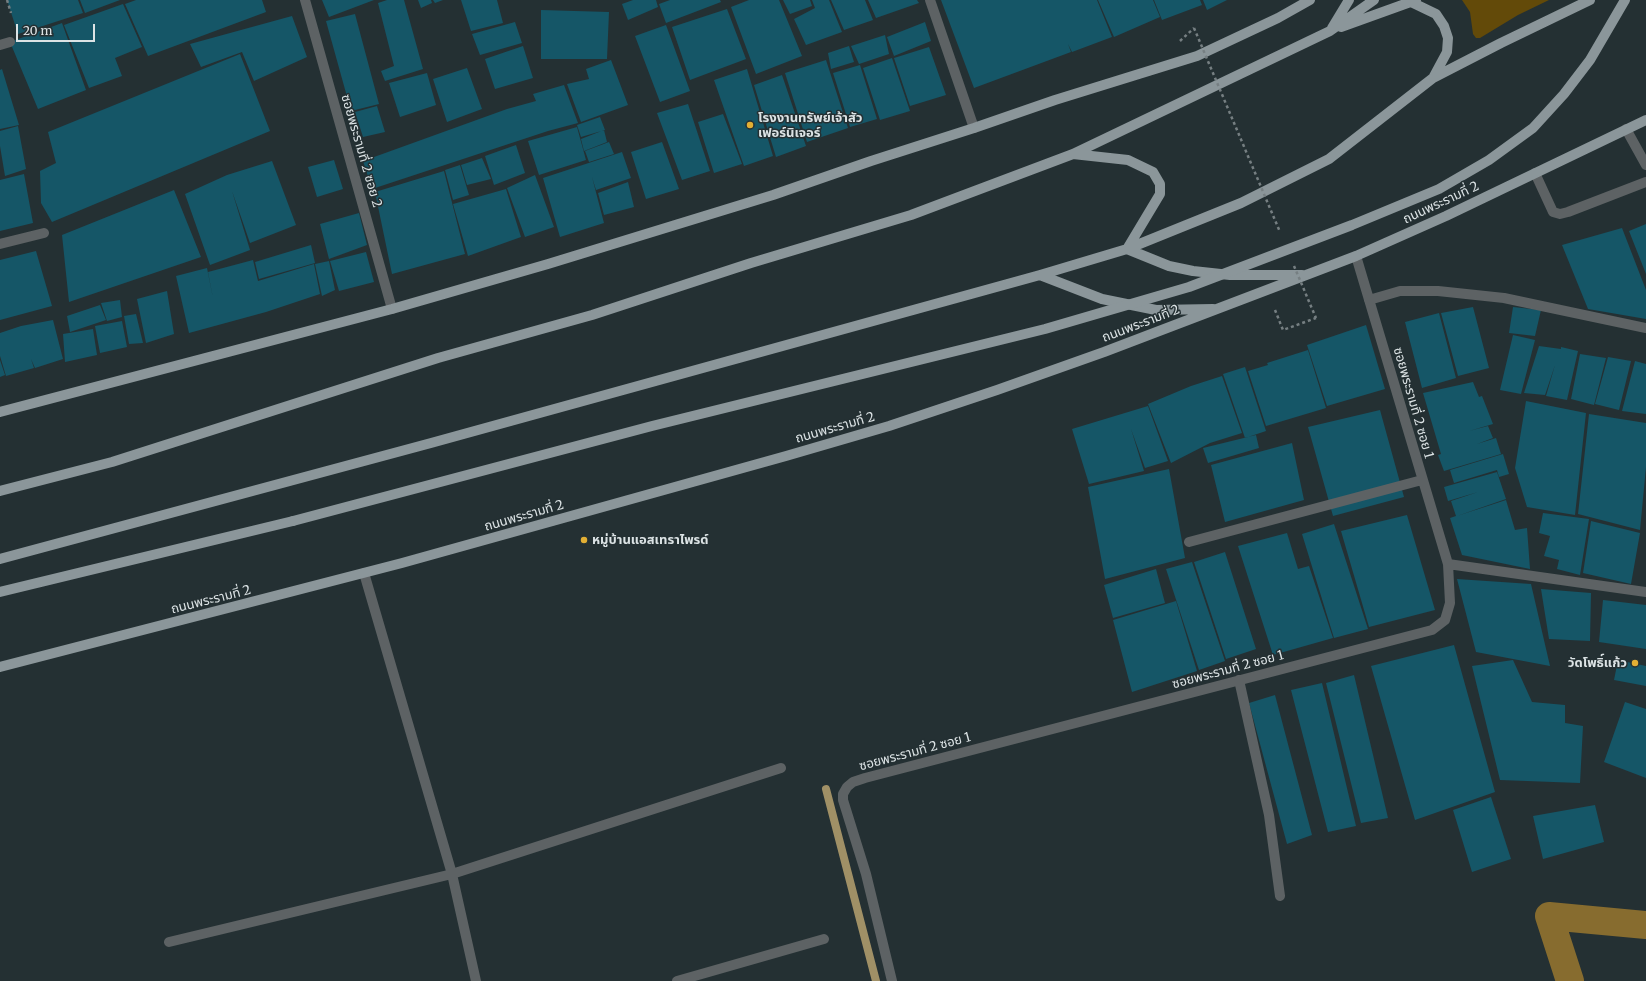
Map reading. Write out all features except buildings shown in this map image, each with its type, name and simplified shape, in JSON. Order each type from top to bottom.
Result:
[{"type":"main road","points":[[0,412],[392,309],[548,264],[774,195],[1055,100],[1197,56],[1278,18],[1310,0]]},
{"type":"main road","points":[[1330,31],[1349,0]]},
{"type":"main road","points":[[1330,31],[1374,0]]},
{"type":"main road","points":[[0,559],[431,443],[1040,275],[1127,248],[1241,203],[1329,159],[1433,78],[1514,36],[1590,0]]},
{"type":"main road","points":[[0,592],[293,521],[652,426],[1045,329],[1189,287],[1352,225],[1439,189],[1489,160],[1532,128],[1564,94],[1590,60],[1625,0]]},
{"type":"main road","points":[[0,491],[112,462],[438,358],[592,315],[751,263],[904,217],[1073,154],[1330,31],[1414,1],[1436,14],[1444,26],[1448,38],[1447,52],[1433,78]]},
{"type":"main road","name":"ถนนพระรามที่ 2","points":[[0,668],[364,573],[889,426],[1097,355],[1356,256],[1446,216],[1646,120]]},
{"type":"main road","points":[[1073,154],[1128,160],[1153,172],[1160,184],[1160,194],[1127,248]]},
{"type":"main road","points":[[1127,248],[1169,266],[1193,271],[1230,275],[1308,275]]},
{"type":"main road","points":[[1040,275],[1102,299],[1156,310],[1221,308]]},
{"type":"street","name":"ซอยพระรามที่ 2 ซอย 2","points":[[305,0],[392,309]]},
{"type":"street","points":[[930,0],[974,128]]},
{"type":"street","points":[[1626,129],[1646,165]]},
{"type":"street","points":[[1535,173],[1553,212],[1560,214],[1646,182]]},
{"type":"street","points":[[0,244],[44,233]]},
{"type":"street","name":"ซอยพระรามที่ 2 ซอย 1","points":[[892,981],[866,874],[843,800],[843,794],[848,787],[865,778],[1432,630],[1445,620],[1450,603],[1448,564],[1356,256]]},
{"type":"street","points":[[1370,300],[1400,291],[1438,290],[1504,298],[1646,328]]},
{"type":"street","points":[[1189,542],[1422,480]]},
{"type":"street","points":[[1448,564],[1643,592]]},
{"type":"street","points":[[364,573],[452,874],[476,981]]},
{"type":"street","points":[[1239,680],[1268,815],[1280,896]]},
{"type":"street","points":[[169,942],[452,874],[781,768]]},
{"type":"street","points":[[677,981],[824,939]]},
{"type":"path","points":[[7,0],[11,13]]},
{"type":"path","points":[[1178,42],[1194,28],[1283,238]]},
{"type":"path","points":[[1275,310],[1284,330],[1316,318],[1292,260]]},
{"type":"shaded area","points":[[1462,0],[1549,0],[1518,15],[1480,38],[1476,38],[1473,34],[1470,12]]},
{"type":"waterway","points":[[826,789],[876,981]]},
{"type":"waterway","points":[[1570,981],[1549,916],[1646,925]]},
{"type":"place","name":"โรงงานทรัพย์เจ้าสัว เฟอร์นิเจอร์","points":[[750,125]]},
{"type":"place","name":"หมู่บ้านแอสเทราไพรด์","points":[[584,540]]},
{"type":"place","name":"วัดโพธิ์แก้ว","points":[[1635,663]]}]
